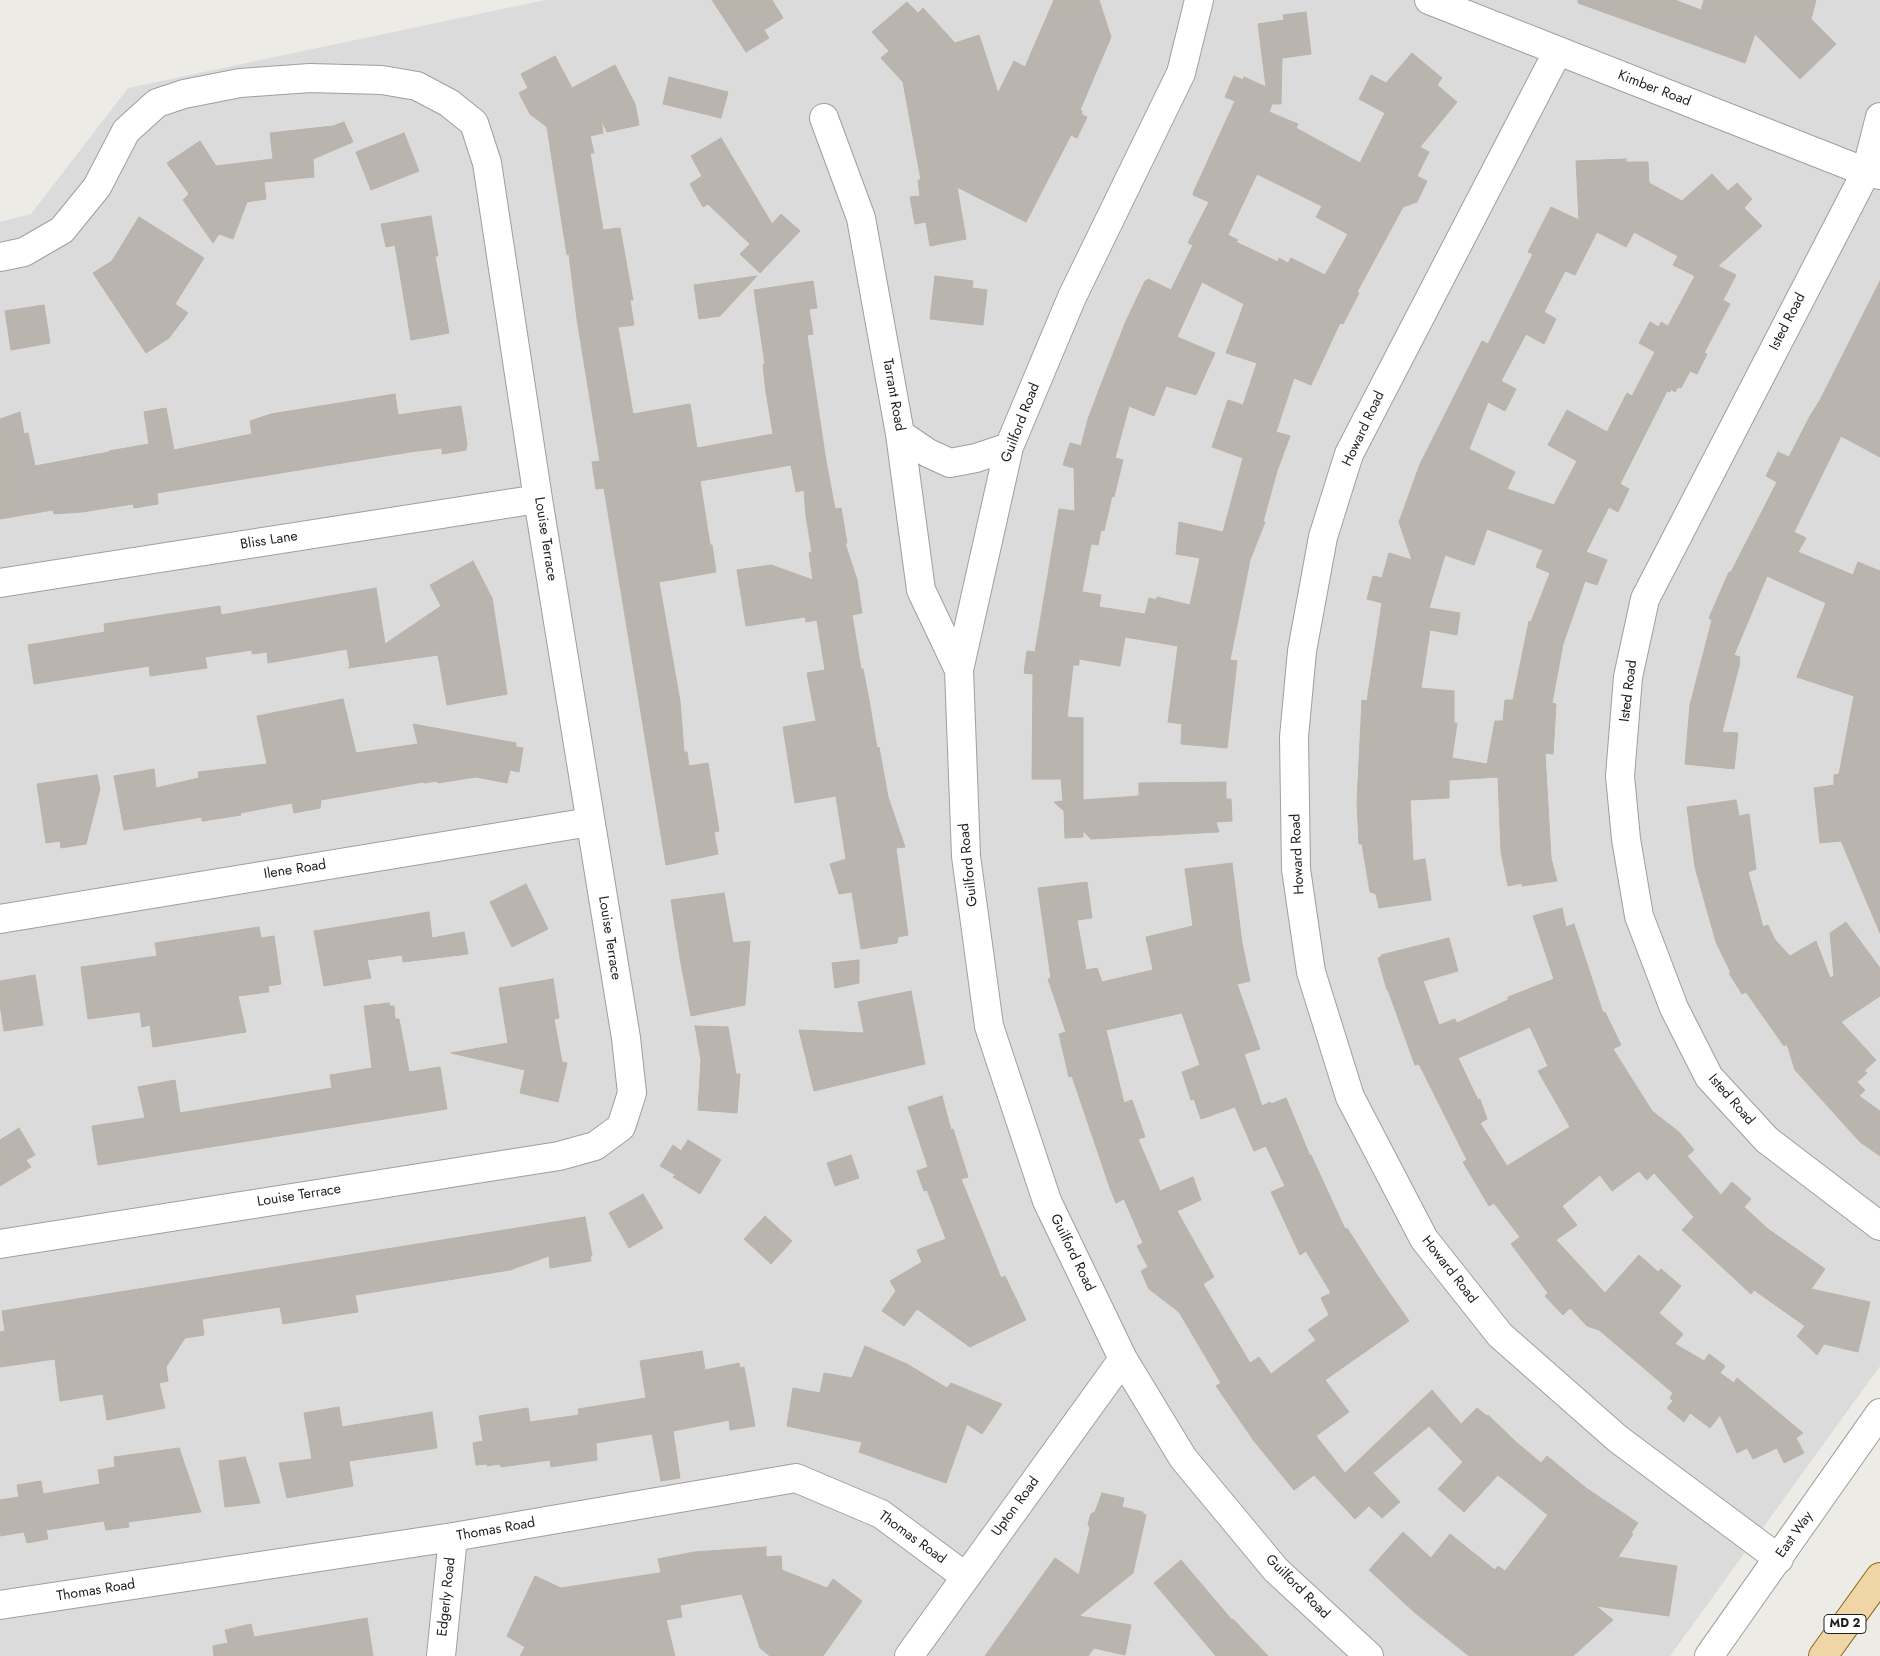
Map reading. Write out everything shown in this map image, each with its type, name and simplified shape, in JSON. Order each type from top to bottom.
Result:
[{"type":"main road","name":"MD 2","points":[[1822,1656],[1880,1577]]},
{"type":"street","name":"Guilford Road","points":[[1199,0],[1181,73],[1072,297],[1009,447],[959,670],[966,856],[989,1026],[1046,1201],[1124,1359],[1183,1458],[1276,1570],[1369,1656]]},
{"type":"street","name":"Kimber Road","points":[[1429,0],[1873,174]]},
{"type":"street","name":"Howard Road","points":[[1558,51],[1349,454],[1323,537],[1302,651],[1294,737],[1296,869],[1311,972],[1350,1097],[1424,1240],[1500,1335],[1618,1438],[1779,1559]]},
{"type":"street","name":"Louise Terrace","points":[[0,257],[24,252],[62,230],[97,187],[126,131],[158,104],[184,94],[240,83],[310,78],[382,80],[417,86],[450,103],[474,123],[487,163],[538,499],[626,1038],[632,1093],[621,1127],[595,1146],[558,1156],[0,1244]]},
{"type":"street","name":"Isted Road","points":[[1880,117],[1873,174],[1644,599],[1628,677],[1620,776],[1626,839],[1639,916],[1674,1008],[1709,1077],[1767,1140],[1880,1226]]},
{"type":"street","name":"Tarrant Road","points":[[824,118],[860,218],[900,434],[921,590],[959,670]]},
{"type":"street","points":[[900,434],[928,452],[950,463],[976,458],[1009,447]]},
{"type":"street","name":"Bliss Lane","points":[[0,583],[538,499]]},
{"type":"street","name":"Ilene Road","points":[[0,919],[590,822]]},
{"type":"street","name":"Upton Road","points":[[909,1656],[1124,1359]]},
{"type":"street","name":"East Way","points":[[1709,1656],[1880,1414]]},
{"type":"street","name":"Thomas Road","points":[[0,1605],[453,1537],[796,1478],[881,1514],[966,1577]]},
{"type":"street","name":"Edgerly Road","points":[[441,1656],[453,1537]]},
{"type":"shaded area","points":[[545,0],[1880,0],[1880,1366],[1670,1656],[0,1656],[0,222],[31,214],[128,88]]},
{"type":"building","points":[[712,0],[772,0],[783,18],[764,30],[769,38],[746,52]]},
{"type":"building","points":[[1054,0],[1099,0],[1111,37],[1080,110],[1082,111],[1081,114],[1087,117],[1077,138],[1071,135],[1026,222],[957,187],[966,239],[930,246],[926,222],[915,224],[910,197],[920,196],[918,180],[921,180],[903,82],[881,58],[889,51],[872,32],[907,2],[918,13],[923,8],[955,43],[979,35],[998,93],[1014,61],[1025,67]]},
{"type":"building","points":[[1578,0],[1675,0],[1701,10],[1704,0],[1816,0],[1811,19],[1836,44],[1800,79],[1755,34],[1745,63],[1578,3]]},
{"type":"building","points":[[1306,12],[1311,54],[1282,58],[1281,104],[1272,104],[1269,112],[1298,124],[1296,128],[1360,163],[1385,113],[1359,99],[1371,75],[1386,83],[1412,53],[1442,78],[1437,85],[1457,102],[1420,147],[1429,152],[1417,176],[1427,181],[1417,202],[1403,207],[1357,292],[1359,293],[1343,324],[1340,323],[1311,385],[1294,378],[1276,432],[1290,436],[1277,471],[1263,522],[1265,522],[1250,560],[1230,660],[1237,661],[1227,748],[1181,744],[1182,724],[1168,722],[1178,646],[1125,637],[1120,666],[1079,659],[1079,665],[1073,665],[1067,717],[1083,718],[1083,800],[1139,796],[1139,783],[1226,782],[1226,799],[1231,799],[1232,821],[1216,822],[1219,832],[1091,839],[1083,831],[1083,837],[1065,838],[1064,811],[1054,802],[1063,801],[1061,779],[1032,779],[1033,674],[1024,673],[1027,651],[1035,652],[1059,509],[1075,511],[1074,468],[1063,465],[1070,443],[1081,446],[1088,419],[1102,382],[1126,321],[1145,281],[1148,279],[1171,290],[1193,245],[1188,243],[1209,202],[1193,195],[1194,191],[1235,101],[1225,97],[1234,76],[1243,80],[1244,77],[1266,87],[1258,24],[1284,20],[1283,15]],"holes":[[[1257,174],[1322,206],[1316,217],[1348,234],[1325,275],[1291,258],[1288,263],[1279,258],[1278,262],[1236,242],[1238,240],[1228,235]],[[1202,282],[1244,304],[1226,353],[1257,363],[1243,405],[1228,400],[1212,447],[1243,458],[1223,532],[1179,522],[1176,554],[1200,558],[1190,605],[1157,597],[1157,600],[1149,598],[1145,614],[1099,607],[1101,595],[1082,592],[1091,544],[1098,545],[1101,530],[1104,531],[1112,496],[1114,497],[1123,460],[1115,458],[1129,406],[1154,416],[1166,386],[1196,395],[1215,353],[1177,337]]]},
{"type":"building","points":[[555,56],[572,88],[615,65],[635,104],[639,125],[607,132],[601,119],[603,133],[590,136],[594,153],[590,153],[603,230],[620,228],[633,300],[630,300],[634,325],[618,327],[633,414],[690,404],[697,448],[773,434],[754,290],[813,281],[817,308],[809,309],[813,334],[807,335],[826,461],[835,509],[841,508],[847,543],[845,543],[857,580],[862,613],[852,615],[877,748],[879,747],[888,797],[905,847],[896,848],[908,935],[898,937],[897,943],[861,949],[852,892],[839,894],[830,864],[846,859],[836,796],[795,803],[783,727],[816,721],[807,673],[825,670],[817,620],[806,622],[805,617],[746,626],[737,570],[771,565],[813,580],[809,553],[812,552],[804,490],[796,492],[791,465],[700,481],[716,572],[659,582],[680,701],[684,752],[687,752],[689,766],[708,763],[719,831],[714,832],[718,854],[666,865],[604,488],[596,489],[592,462],[600,461],[577,319],[569,254],[567,255],[547,127],[530,114],[519,93],[528,88],[521,74]]},
{"type":"building","points":[[669,77],[728,92],[721,118],[663,104]]},
{"type":"building","points":[[344,122],[353,142],[313,159],[314,177],[264,182],[266,199],[247,202],[233,239],[219,234],[213,243],[183,200],[189,194],[167,163],[200,141],[216,166],[273,159],[270,133],[333,126]]},
{"type":"building","points":[[404,133],[419,171],[371,190],[356,152]]},
{"type":"building","points":[[721,138],[772,224],[781,214],[800,231],[760,273],[740,254],[750,244],[708,204],[703,207],[690,184],[702,176],[691,156]]},
{"type":"building","points":[[1626,159],[1626,162],[1648,162],[1649,183],[1682,201],[1712,174],[1728,191],[1737,183],[1752,199],[1744,208],[1762,226],[1718,266],[1736,275],[1723,300],[1730,304],[1704,353],[1707,354],[1697,374],[1690,371],[1681,388],[1678,387],[1675,392],[1671,389],[1670,392],[1667,391],[1620,484],[1629,489],[1618,512],[1609,507],[1586,552],[1607,560],[1597,585],[1585,581],[1563,644],[1552,703],[1556,704],[1553,754],[1545,753],[1551,858],[1557,881],[1522,886],[1522,883],[1508,886],[1501,852],[1498,777],[1449,780],[1449,798],[1410,800],[1413,861],[1425,859],[1431,900],[1379,908],[1376,894],[1370,892],[1362,844],[1359,844],[1357,802],[1362,700],[1367,701],[1382,603],[1367,599],[1373,576],[1382,578],[1389,553],[1412,560],[1399,522],[1420,464],[1482,341],[1488,344],[1533,254],[1528,252],[1551,207],[1579,220],[1576,161]],"holes":[[[1597,232],[1626,247],[1634,232],[1678,256],[1673,265],[1695,276],[1668,326],[1661,322],[1659,327],[1650,322],[1639,343],[1655,352],[1632,396],[1627,393],[1607,432],[1567,410],[1548,445],[1577,461],[1554,505],[1507,489],[1515,472],[1469,449],[1488,402],[1505,411],[1516,389],[1501,381],[1526,334],[1544,344],[1556,319],[1544,312],[1565,271],[1575,275]],[[1487,529],[1543,550],[1536,567],[1550,573],[1531,622],[1529,621],[1513,700],[1505,700],[1503,721],[1495,721],[1487,764],[1452,758],[1457,723],[1454,723],[1454,691],[1421,688],[1430,630],[1457,635],[1460,613],[1429,608],[1445,555],[1474,565]]]},
{"type":"building","points":[[431,216],[438,256],[435,256],[449,333],[411,340],[395,245],[386,247],[381,224]]},
{"type":"building","points":[[139,217],[204,258],[175,304],[188,313],[169,338],[146,353],[93,273],[112,261]]},
{"type":"building","points":[[757,276],[720,316],[699,319],[694,285]]},
{"type":"building","points":[[935,276],[973,281],[972,288],[987,290],[983,325],[930,319]]},
{"type":"building","points":[[1880,281],[1880,457],[1841,436],[1794,532],[1806,538],[1798,552],[1853,575],[1858,562],[1880,571],[1880,933],[1841,841],[1820,843],[1814,788],[1834,785],[1834,775],[1839,774],[1854,696],[1797,677],[1826,603],[1767,576],[1734,655],[1740,657],[1740,662],[1722,732],[1738,733],[1734,769],[1685,764],[1690,705],[1712,620],[1709,618],[1729,572],[1731,572],[1777,482],[1766,476],[1778,452],[1789,457]]},
{"type":"building","points":[[44,305],[50,343],[11,350],[5,311]]},
{"type":"building","points":[[395,394],[398,415],[461,406],[467,444],[466,450],[442,454],[442,448],[410,452],[157,493],[158,504],[134,508],[133,504],[82,512],[54,514],[53,510],[0,519],[0,419],[20,412],[24,434],[28,433],[35,466],[149,444],[144,412],[166,408],[174,450],[252,434],[250,421],[271,414]]},
{"type":"building","points":[[473,561],[492,598],[507,694],[447,705],[438,655],[348,668],[350,667],[347,649],[268,663],[267,652],[252,654],[252,650],[205,657],[207,668],[150,676],[149,666],[34,684],[28,645],[105,632],[104,624],[220,606],[221,615],[376,588],[385,644],[441,606],[430,585]]},
{"type":"building","points":[[343,699],[356,753],[418,744],[413,724],[516,743],[516,747],[523,748],[519,772],[510,770],[507,783],[476,777],[438,783],[437,781],[423,782],[321,800],[320,808],[294,813],[292,803],[240,813],[241,815],[202,821],[202,817],[124,830],[114,776],[154,769],[156,788],[199,778],[198,772],[267,764],[257,716]]},
{"type":"building","points":[[97,775],[100,789],[86,844],[61,848],[60,841],[46,843],[37,784]]},
{"type":"building","points":[[1736,800],[1739,816],[1749,814],[1756,869],[1748,872],[1763,927],[1768,925],[1775,940],[1790,956],[1816,941],[1830,978],[1834,976],[1830,933],[1846,922],[1880,968],[1880,996],[1841,1022],[1876,1060],[1864,1071],[1867,1073],[1857,1082],[1865,1090],[1859,1096],[1880,1111],[1880,1156],[1860,1142],[1795,1070],[1787,1044],[1784,1046],[1746,992],[1742,994],[1729,973],[1731,973],[1716,942],[1695,867],[1687,807]]},
{"type":"building","points":[[1232,863],[1242,943],[1250,981],[1237,984],[1260,1049],[1244,1054],[1262,1106],[1286,1098],[1310,1156],[1345,1229],[1347,1228],[1409,1321],[1325,1380],[1349,1412],[1316,1436],[1345,1473],[1432,1390],[1461,1424],[1477,1408],[1488,1415],[1541,1463],[1547,1456],[1586,1488],[1638,1523],[1618,1557],[1677,1566],[1669,1616],[1596,1606],[1613,1620],[1573,1656],[1469,1656],[1414,1612],[1369,1570],[1403,1532],[1431,1558],[1450,1534],[1495,1570],[1498,1566],[1505,1571],[1548,1515],[1498,1475],[1464,1512],[1438,1489],[1463,1462],[1429,1426],[1373,1473],[1400,1502],[1382,1518],[1369,1506],[1355,1519],[1314,1475],[1294,1490],[1254,1441],[1216,1386],[1221,1383],[1179,1312],[1149,1289],[1141,1271],[1148,1267],[1137,1246],[1143,1243],[1124,1199],[1116,1203],[1072,1076],[1069,1077],[1059,1034],[1066,1032],[1048,979],[1051,978],[1038,888],[1087,882],[1092,918],[1077,920],[1086,970],[1097,968],[1102,982],[1153,970],[1146,937],[1193,926],[1185,869]],"holes":[[[1182,1013],[1200,1065],[1182,1072],[1191,1100],[1194,1099],[1201,1119],[1235,1107],[1254,1151],[1266,1146],[1285,1186],[1271,1192],[1300,1255],[1306,1251],[1331,1293],[1321,1298],[1329,1315],[1308,1330],[1316,1340],[1271,1374],[1259,1357],[1250,1363],[1203,1284],[1214,1277],[1177,1211],[1201,1200],[1193,1177],[1160,1191],[1138,1139],[1145,1137],[1132,1100],[1124,1103],[1106,1030]]]},
{"type":"building","points":[[526,884],[548,929],[512,947],[490,902]]},
{"type":"building","points":[[724,893],[733,943],[750,941],[745,1005],[691,1016],[671,900]]},
{"type":"building","points":[[1562,908],[1566,927],[1574,924],[1603,1013],[1605,1012],[1621,1045],[1613,1049],[1652,1111],[1679,1132],[1694,1150],[1687,1156],[1721,1195],[1732,1182],[1751,1199],[1744,1207],[1768,1229],[1825,1269],[1811,1289],[1870,1302],[1858,1352],[1824,1344],[1817,1355],[1797,1336],[1805,1326],[1754,1290],[1751,1294],[1682,1230],[1694,1217],[1654,1173],[1647,1180],[1639,1171],[1612,1191],[1600,1175],[1562,1206],[1577,1225],[1556,1240],[1605,1293],[1639,1255],[1658,1272],[1661,1269],[1681,1286],[1659,1313],[1683,1334],[1675,1344],[1704,1361],[1709,1354],[1725,1366],[1720,1373],[1734,1383],[1737,1378],[1803,1433],[1796,1438],[1804,1453],[1784,1463],[1777,1448],[1753,1459],[1747,1448],[1737,1453],[1720,1415],[1710,1428],[1690,1413],[1684,1422],[1667,1408],[1673,1401],[1670,1398],[1673,1393],[1599,1330],[1587,1326],[1570,1308],[1563,1315],[1545,1296],[1548,1293],[1511,1244],[1520,1237],[1494,1203],[1489,1206],[1463,1162],[1467,1160],[1419,1064],[1415,1065],[1387,990],[1378,958],[1381,955],[1449,938],[1458,971],[1423,981],[1439,1025],[1455,1019],[1457,1023],[1508,1000],[1508,997],[1554,979],[1533,916]],"holes":[[[1530,1027],[1548,1066],[1538,1071],[1570,1127],[1507,1166],[1480,1123],[1487,1119],[1480,1099],[1478,1100],[1458,1058]]]},
{"type":"building","points":[[429,912],[432,938],[464,932],[468,954],[403,962],[402,955],[367,960],[371,978],[324,986],[314,931]]},
{"type":"building","points":[[259,927],[261,938],[274,936],[281,984],[268,986],[269,992],[238,996],[246,1032],[153,1047],[150,1025],[142,1027],[140,1012],[88,1019],[81,967],[157,956],[155,943]]},
{"type":"building","points":[[859,960],[859,983],[835,988],[832,963]]},
{"type":"building","points":[[35,975],[43,1025],[4,1031],[0,1004],[0,981]]},
{"type":"building","points":[[553,979],[559,1018],[554,1019],[562,1062],[567,1063],[558,1102],[520,1093],[525,1070],[451,1053],[508,1043],[499,988]]},
{"type":"building","points":[[911,991],[925,1064],[814,1091],[799,1030],[864,1033],[858,1002]]},
{"type":"building","points":[[389,1003],[390,1006],[394,1006],[395,1019],[399,1019],[409,1072],[440,1067],[447,1109],[98,1165],[92,1126],[145,1118],[138,1087],[175,1080],[180,1113],[332,1088],[330,1075],[372,1068],[364,1006]]},
{"type":"building","points":[[695,1026],[728,1027],[736,1074],[740,1074],[737,1113],[698,1110],[701,1060]]},
{"type":"building","points":[[942,1096],[951,1130],[953,1129],[968,1177],[961,1179],[1001,1278],[1005,1276],[1026,1320],[970,1347],[917,1309],[904,1326],[882,1311],[896,1291],[890,1281],[922,1262],[917,1250],[946,1239],[927,1190],[924,1191],[917,1171],[928,1167],[908,1107]]},
{"type":"building","points":[[19,1128],[35,1155],[26,1160],[31,1167],[0,1186],[0,1140]]},
{"type":"building","points":[[688,1140],[721,1160],[700,1194],[673,1177],[676,1175],[660,1166],[673,1145],[681,1151]]},
{"type":"building","points":[[851,1155],[859,1178],[835,1186],[827,1163]]},
{"type":"building","points":[[643,1194],[663,1228],[629,1248],[609,1213]]},
{"type":"building","points":[[765,1216],[792,1241],[771,1264],[744,1239]]},
{"type":"building","points":[[585,1217],[592,1256],[590,1256],[591,1261],[550,1268],[549,1256],[510,1270],[355,1295],[358,1312],[283,1324],[280,1307],[202,1319],[204,1335],[185,1338],[166,1367],[168,1381],[159,1383],[165,1408],[107,1420],[103,1394],[60,1401],[55,1359],[0,1367],[0,1332],[5,1331],[2,1311]]},
{"type":"building","points":[[865,1346],[907,1364],[947,1388],[951,1383],[1002,1404],[982,1434],[967,1424],[946,1483],[859,1452],[862,1442],[787,1426],[793,1388],[820,1393],[824,1373],[852,1378]]},
{"type":"building","points":[[702,1351],[705,1370],[739,1363],[740,1368],[744,1367],[755,1426],[730,1430],[729,1420],[673,1431],[680,1478],[661,1481],[652,1434],[596,1443],[597,1460],[551,1467],[550,1460],[501,1467],[500,1464],[476,1465],[473,1443],[483,1441],[479,1416],[528,1408],[530,1422],[579,1415],[578,1409],[646,1398],[640,1361]]},
{"type":"building","points":[[339,1407],[342,1427],[432,1412],[437,1448],[349,1461],[353,1486],[287,1498],[279,1463],[312,1459],[304,1413]]},
{"type":"building","points":[[179,1448],[201,1512],[128,1522],[129,1527],[106,1530],[104,1521],[46,1530],[48,1539],[27,1543],[24,1532],[0,1536],[0,1500],[19,1497],[17,1485],[41,1481],[43,1494],[100,1484],[98,1470],[115,1467],[114,1457]]},
{"type":"building","points":[[245,1457],[260,1503],[225,1507],[219,1461]]},
{"type":"building","points":[[1102,1493],[1124,1498],[1122,1507],[1143,1512],[1146,1515],[1133,1573],[1079,1616],[1131,1625],[1125,1655],[1094,1648],[1088,1656],[985,1656],[1055,1558],[1079,1575],[1090,1528],[1088,1524]]},
{"type":"building","points":[[766,1547],[766,1557],[781,1556],[782,1570],[827,1588],[833,1579],[862,1601],[823,1656],[770,1656],[760,1648],[742,1594],[680,1605],[682,1617],[666,1620],[675,1656],[520,1656],[525,1647],[507,1636],[535,1576],[561,1588],[659,1573],[661,1572],[658,1559],[694,1552]]},
{"type":"building","points":[[1181,1560],[1232,1620],[1268,1656],[1216,1656],[1154,1583]]},
{"type":"building","points":[[367,1618],[373,1656],[214,1656],[213,1646],[228,1643],[225,1630],[251,1624],[254,1637]]}]
